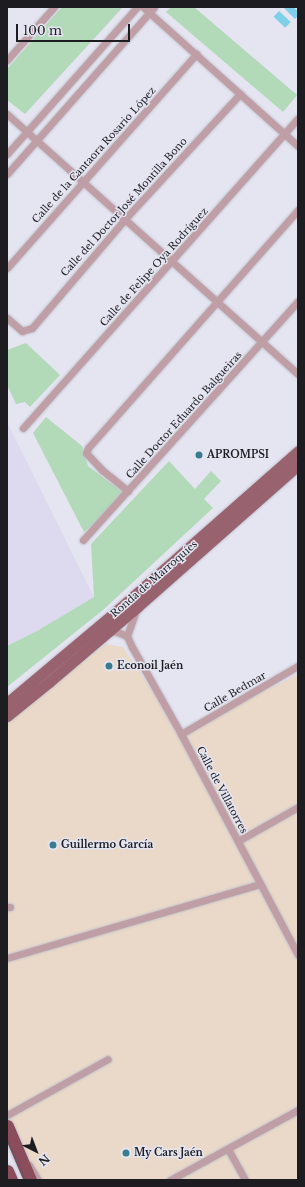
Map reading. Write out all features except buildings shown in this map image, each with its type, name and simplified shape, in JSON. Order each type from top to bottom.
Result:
[{"type":"highway","points":[[9,1131],[30,1180]]},
{"type":"highway","points":[[7,1171],[11,1180]]},
{"type":"main road","name":"Ronda de Marroquíes","points":[[7,703],[119,609],[298,451]]},
{"type":"main road","name":"Ronda de Marroquíes","points":[[7,716],[138,607],[298,465]]},
{"type":"street","points":[[7,60],[54,7]]},
{"type":"street","points":[[7,154],[137,7]]},
{"type":"street","points":[[143,7],[152,10],[196,54],[298,146]]},
{"type":"street","points":[[7,174],[152,10]]},
{"type":"street","name":"Calle de la Cantaora Rosario López","points":[[7,268],[82,181],[196,54]]},
{"type":"street","name":"Calle del Doctor José Montilla Bono","points":[[7,318],[22,331],[32,328],[125,219],[240,94]]},
{"type":"street","points":[[7,114],[298,374]]},
{"type":"street","name":"Calle de Felipe Oya Rodríguez","points":[[23,428],[173,262],[298,118]]},
{"type":"street","points":[[128,491],[102,470],[86,453],[88,448],[298,210]]},
{"type":"street","name":"Calle Doctor Eduardo Balgueiras","points":[[83,540],[298,301]]},
{"type":"street","points":[[105,635],[115,631],[127,636],[138,607]]},
{"type":"street","name":"Calle de Villatorres","points":[[127,636],[297,951]]},
{"type":"street","name":"Calle Bedmar","points":[[181,734],[298,666]]},
{"type":"street","points":[[238,841],[298,807]]},
{"type":"street","points":[[7,958],[260,884]]},
{"type":"street","points":[[7,1116],[108,1059]]},
{"type":"street","points":[[170,1180],[298,1110]]},
{"type":"street","points":[[9,1131],[38,1180]]},
{"type":"street","points":[[228,1149],[244,1180]]},
{"type":"shaded area","points":[[7,422],[94,597],[37,631],[7,646]]},
{"type":"shaded area","points":[[106,644],[123,647],[181,734],[298,674],[298,1180],[37,1180],[7,1125],[7,722]]},
{"type":"green space","points":[[62,7],[123,7],[25,114],[7,100],[7,69]]},
{"type":"green space","points":[[171,7],[194,7],[297,95],[283,112],[166,12]]},
{"type":"green space","points":[[26,343],[60,375],[30,407],[25,402],[16,404],[7,385],[7,350]]},
{"type":"green space","points":[[46,417],[82,446],[88,466],[124,493],[96,522],[84,532],[33,433]]},
{"type":"green space","points":[[169,461],[195,489],[211,471],[221,481],[204,499],[213,508],[103,610],[7,687],[7,646],[37,631],[94,597],[91,544]]},
{"type":"water","points":[[283,7],[293,7],[298,11],[298,16],[295,19]]},
{"type":"water","points":[[279,11],[291,22],[285,28],[274,17]]},
{"type":"tram line","points":[[7,1140],[25,1180]]},
{"type":"place","name":"APROMPSI","points":[[199,455]]},
{"type":"place","name":"Econoil Jaén","points":[[109,666]]},
{"type":"place","name":"Guillermo García","points":[[53,845]]},
{"type":"place","name":"My Cars Jaén","points":[[126,1153]]}]
